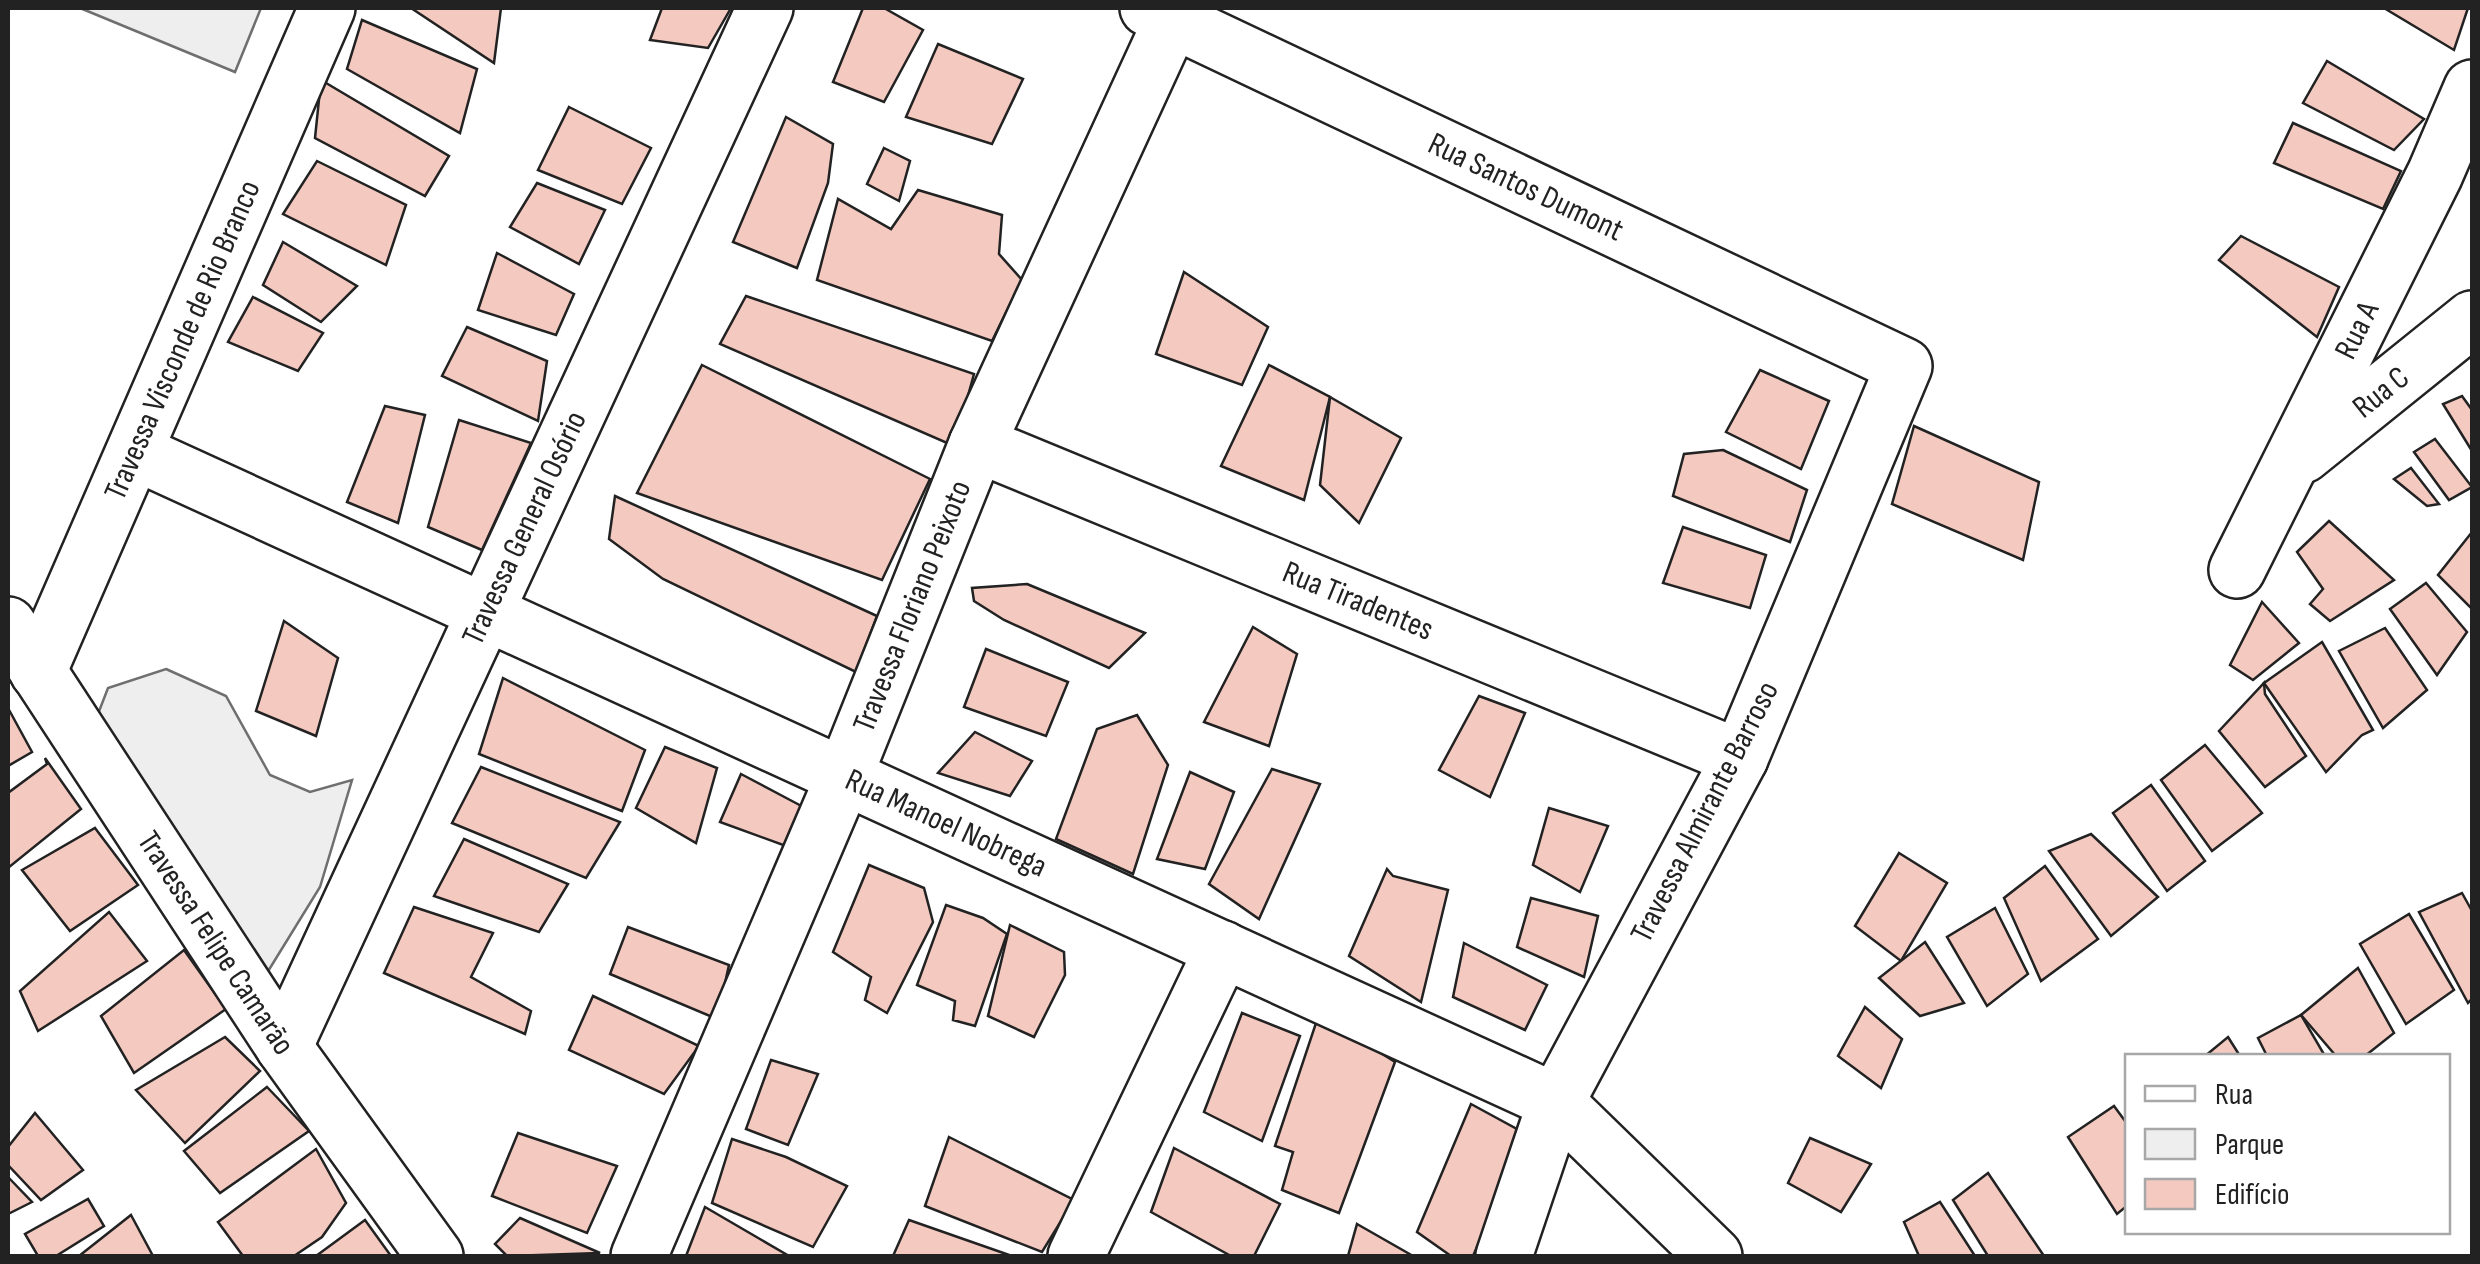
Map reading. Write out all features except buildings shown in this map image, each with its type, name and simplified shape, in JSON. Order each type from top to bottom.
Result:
[{"type":"street","name":"Travessa Visconde de Rio Branco","points":[[38,672],[327,8]]},
{"type":"street","name":"Travessa General Osório","points":[[284,1047],[765,8]]},
{"type":"street","name":"Rua Santos Dumont","points":[[1160,13],[1904,366]]},
{"type":"street","name":"Travessa Floriano Peixoto","points":[[639,1256],[843,778],[977,444],[1160,13]]},
{"type":"street","name":"Rua A","points":[[2237,570],[2290,465],[2454,186],[2472,88]]},
{"type":"street","name":"Rua C","points":[[2290,465],[2472,319]]},
{"type":"street","name":"Travessa Almirante Barroso","points":[[1504,1256],[1556,1102],[1740,758],[1904,366]]},
{"type":"street","name":"Rua Tiradentes","points":[[977,444],[1740,758]]},
{"type":"street","name":"Rua Manoel Nobrega","points":[[136,452],[1556,1102],[1714,1256]]},
{"type":"street","name":"Travessa Felipe Camarão","points":[[8,625],[284,1047],[435,1256]]},
{"type":"street","points":[[1076,1256],[1222,949]]},
{"type":"green space","points":[[80,8],[261,8],[235,72]]},
{"type":"green space","points":[[166,669],[226,696],[270,775],[310,792],[352,780],[320,887],[254,994],[93,727],[108,688]]}]
